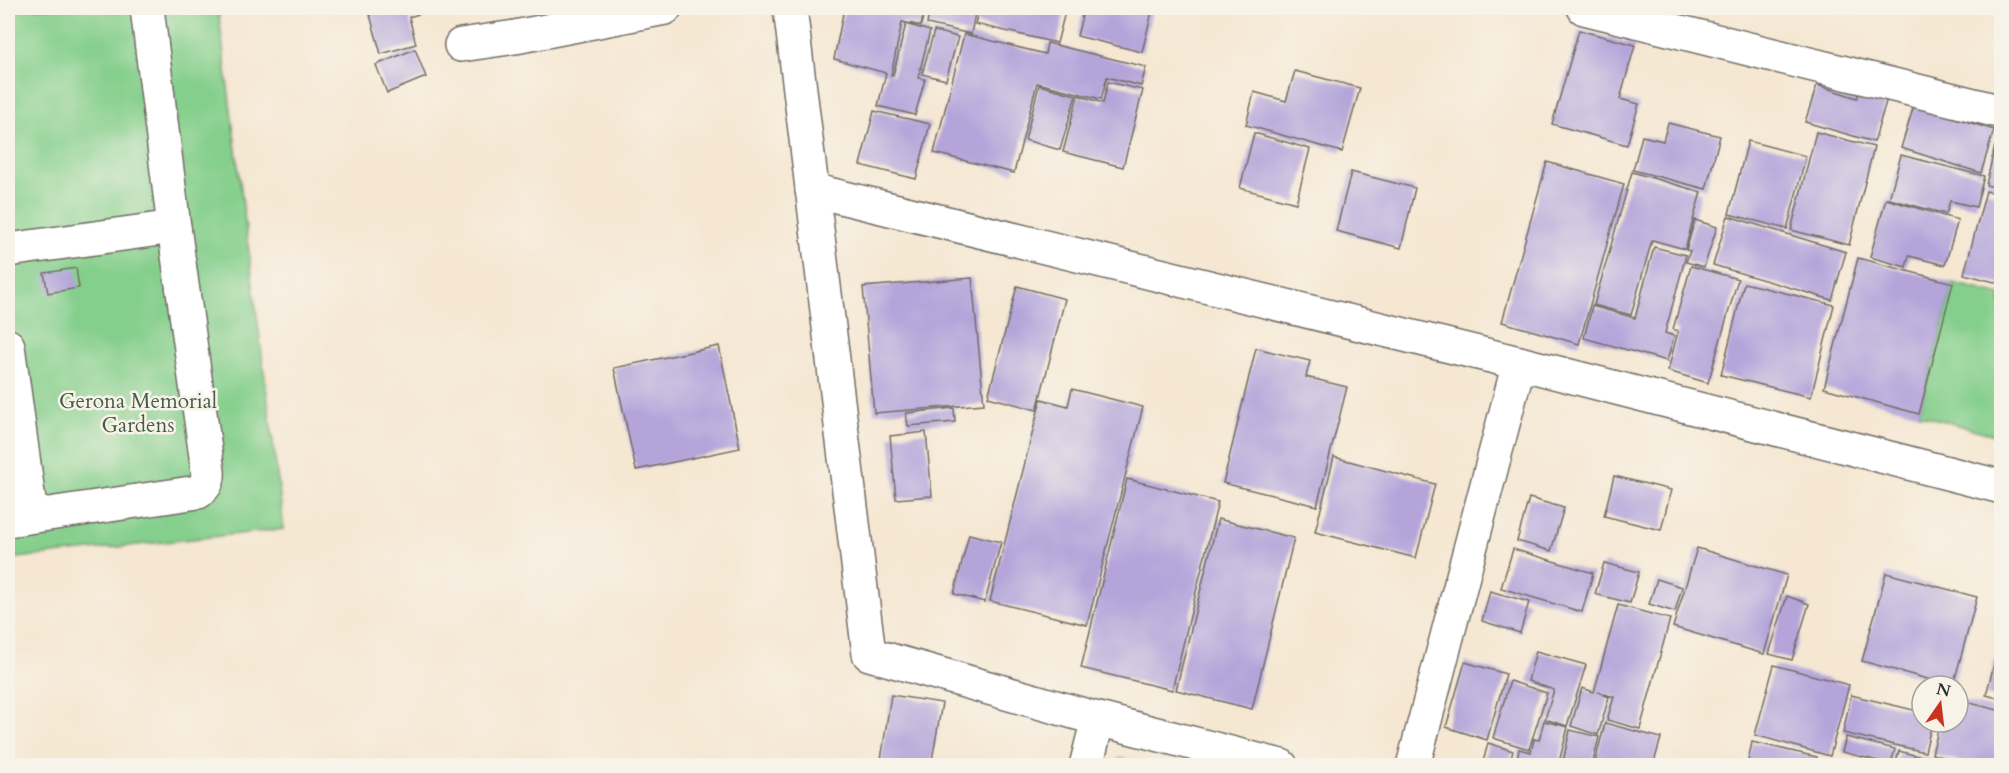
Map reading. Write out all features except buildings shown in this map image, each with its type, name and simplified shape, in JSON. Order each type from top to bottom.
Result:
[{"type":"street","points":[[8,346],[19,518],[198,492],[205,484],[208,476],[147,8]]},
{"type":"street","points":[[461,45],[665,8]]},
{"type":"street","points":[[790,8],[869,654],[1098,719],[1281,765]]},
{"type":"street","points":[[1584,8],[2001,112]]},
{"type":"street","points":[[812,190],[1520,363],[2001,487]]},
{"type":"street","points":[[8,250],[174,227]]},
{"type":"street","points":[[1413,765],[1520,363]]},
{"type":"street","points":[[1086,765],[1098,719]]},
{"type":"green space","name":"Gerona Memorial Gardens","points":[[8,8],[218,8],[284,529],[8,559]]},
{"type":"green space","points":[[1953,283],[2001,295],[2001,437],[1919,414]]}]
